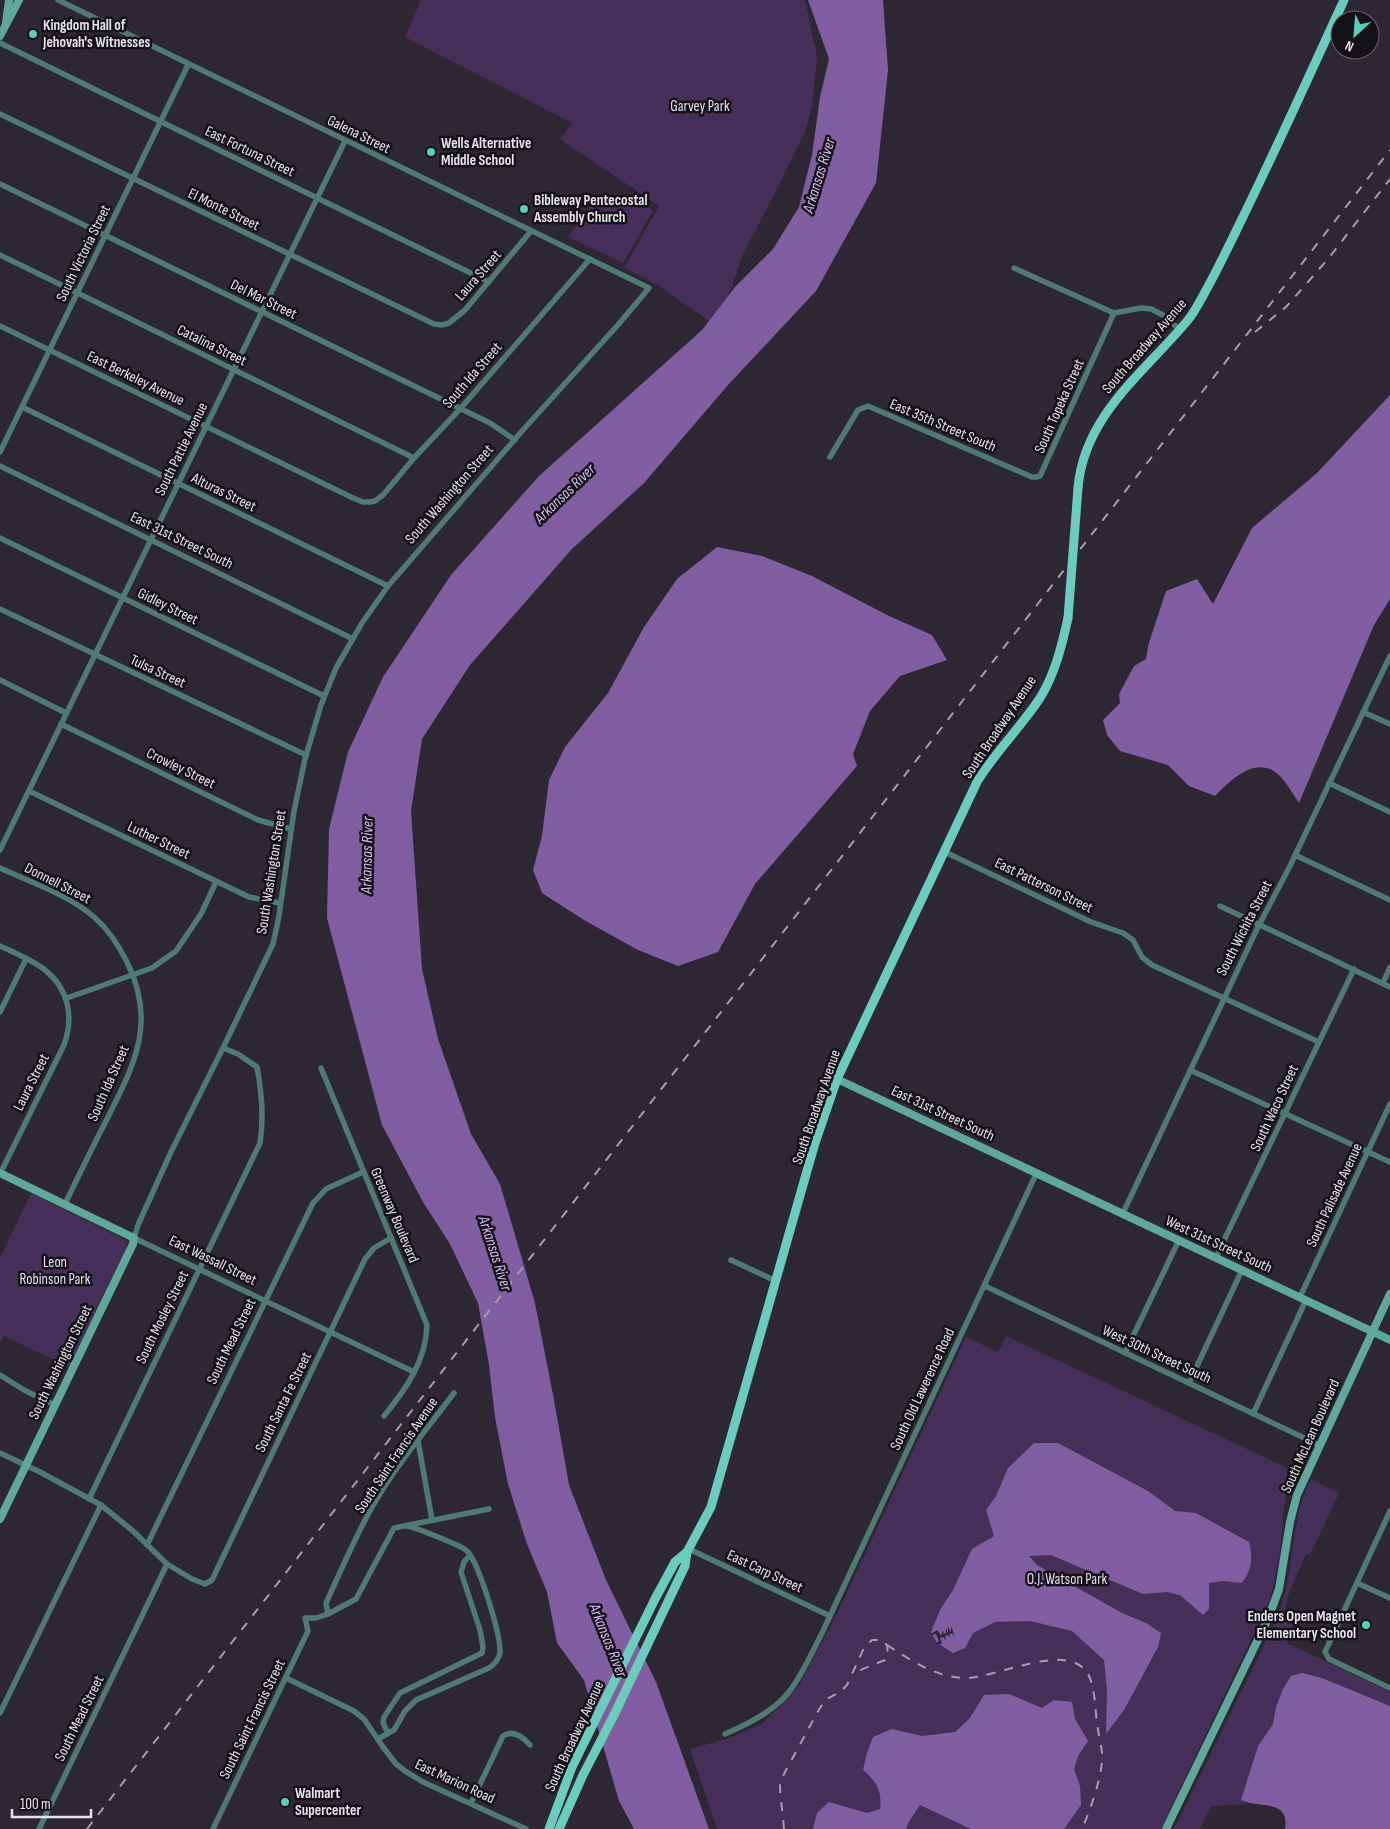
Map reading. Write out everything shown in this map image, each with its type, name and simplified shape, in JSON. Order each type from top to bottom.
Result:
[{"type":"main road","name":"South Broadway Avenue","points":[[559,1829],[583,1775],[614,1715],[685,1566],[688,1550],[711,1507],[815,1143],[836,1079],[984,770],[1041,696],[1061,652],[1068,618],[1079,475],[1092,437],[1109,408],[1126,387],[1192,316],[1253,198],[1344,0]]},
{"type":"main road","name":"South Broadway Avenue","points":[[549,1829],[572,1767],[655,1599],[675,1562],[688,1550]]},
{"type":"street","points":[[6,23],[6,11],[10,0]]},
{"type":"street","points":[[0,36],[19,0]]},
{"type":"street","name":"Galena Street","points":[[58,0],[649,288]]},
{"type":"street","name":"East Fortuna Street","points":[[0,43],[489,282]]},
{"type":"street","name":"South Victoria Street","points":[[0,452],[188,65]]},
{"type":"street","name":"El Monte Street","points":[[0,114],[437,325]]},
{"type":"street","name":"South Pattie Avenue","points":[[0,850],[345,141]]},
{"type":"street","name":"Del Mar Street","points":[[0,184],[499,428],[515,440]]},
{"type":"street","name":"Laura Street","points":[[437,325],[446,325],[465,310],[531,231]]},
{"type":"street","name":"Catalina Street","points":[[0,255],[414,458]]},
{"type":"street","name":"South Ida Street","points":[[370,502],[383,496],[414,458],[460,409],[590,259]]},
{"type":"street","points":[[1014,268],[1114,313],[1141,308],[1151,309],[1163,315],[1180,330]]},
{"type":"street","name":"South Washington Street","points":[[0,1519],[133,1244],[138,1225],[170,1152],[273,944],[291,829],[306,755],[324,696],[336,668],[388,586],[649,288]]},
{"type":"street","name":"South Topeka Street","points":[[1007,466],[1036,478],[1043,472],[1114,313]]},
{"type":"street","name":"East Berkeley Avenue","points":[[0,326],[359,501],[370,502]]},
{"type":"street","name":"East 35th Street South","points":[[830,457],[858,410],[868,406],[1007,466]]},
{"type":"street","name":"Alturas Street","points":[[22,407],[388,586]]},
{"type":"street","name":"East 31st Street South","points":[[0,466],[353,639]]},
{"type":"street","name":"Gidley Street","points":[[0,538],[324,696]]},
{"type":"street","name":"Tulsa Street","points":[[0,609],[306,755]]},
{"type":"street","name":"South Wichita Street","points":[[1123,1213],[1259,924],[1295,855],[1390,656]]},
{"type":"street","points":[[0,680],[66,713]]},
{"type":"street","points":[[1364,712],[1390,724]]},
{"type":"street","name":"Crowley Street","points":[[61,724],[258,820],[291,829]]},
{"type":"street","points":[[1329,783],[1390,812]]},
{"type":"street","name":"Luther Street","points":[[28,791],[249,897],[280,903]]},
{"type":"street","name":"East Patterson Street","points":[[945,852],[1096,924],[1123,933],[1133,940],[1142,957],[1152,965],[1224,998]]},
{"type":"street","points":[[1295,855],[1390,900]]},
{"type":"street","name":"Donnell Street","points":[[0,868],[79,906],[93,916],[121,950],[133,975]]},
{"type":"street","points":[[0,946],[49,973],[67,998],[152,968],[176,951],[201,914],[216,882]]},
{"type":"street","points":[[1220,906],[1390,987]]},
{"type":"street","points":[[0,1012],[26,959]]},
{"type":"street","points":[[1383,983],[1390,967]]},
{"type":"street","name":"South Waco Street","points":[[1216,1257],[1354,969]]},
{"type":"street","name":"South Ida Street","points":[[65,1204],[134,1063],[140,1038],[141,1012],[139,994],[133,975]]},
{"type":"street","name":"Laura Street","points":[[0,1174],[67,1038],[69,1018],[67,998]]},
{"type":"street","points":[[1224,998],[1319,1042]]},
{"type":"street","name":"South Mosley Street","points":[[89,1499],[260,1143],[263,1121],[258,1067],[238,1054],[223,1048]]},
{"type":"street","name":"Greenway Boulevard","points":[[321,1068],[427,1325],[424,1351],[403,1393],[384,1416]]},
{"type":"street","points":[[1190,1070],[1390,1162]]},
{"type":"street","name":"East 31st Street South","points":[[836,1079],[1037,1172]]},
{"type":"street","name":"South Palisade Avenue","points":[[1253,1414],[1390,1104]]},
{"type":"street","name":"South Mead Street","points":[[147,1545],[313,1203],[326,1189],[363,1172]]},
{"type":"street","name":"West 31st Street South","points":[[1037,1172],[1390,1340]]},
{"type":"street","name":"South Old Lawerence Road","points":[[725,1734],[747,1724],[772,1708],[793,1687],[830,1616],[1037,1172]]},
{"type":"street","name":"East Wassall Street","points":[[0,1174],[414,1372]]},
{"type":"street","name":"South Santa Fe Street","points":[[168,1564],[192,1579],[205,1584],[212,1580],[366,1259],[374,1248],[390,1238]]},
{"type":"street","points":[[1124,1353],[1180,1240]]},
{"type":"street","points":[[731,1260],[776,1281]]},
{"type":"street","points":[[1189,1383],[1242,1270]]},
{"type":"street","name":"West 30th Street South","points":[[985,1286],[1319,1445]]},
{"type":"street","name":"South McLean Boulevard","points":[[1166,1829],[1268,1619],[1279,1589],[1289,1527],[1297,1495],[1390,1294]]},
{"type":"street","points":[[0,1375],[24,1390],[55,1405]]},
{"type":"street","name":"South Saint Francis Avenue","points":[[328,1614],[326,1603],[375,1502],[454,1393]]},
{"type":"street","points":[[418,1441],[432,1520]]},
{"type":"street","points":[[0,1453],[101,1505],[133,1531],[168,1564]]},
{"type":"street","points":[[0,1713],[101,1505]]},
{"type":"street","points":[[328,1614],[356,1599],[394,1528],[489,1510]]},
{"type":"street","points":[[1390,1511],[1325,1654],[1329,1659],[1390,1688]]},
{"type":"street","points":[[378,1739],[394,1730],[405,1711],[416,1700],[485,1670],[493,1665],[500,1652],[492,1612],[470,1555],[464,1548],[453,1543],[410,1526],[405,1526]]},
{"type":"street","name":"East Carp Street","points":[[688,1550],[830,1616]]},
{"type":"street","points":[[388,1733],[383,1723],[384,1718],[398,1695],[482,1653],[483,1647],[480,1630],[461,1572],[464,1562],[470,1555]]},
{"type":"street","name":"South Mead Street","points":[[39,1829],[168,1564]]},
{"type":"street","points":[[1357,1582],[1390,1598]]},
{"type":"street","name":"South Saint Francis Street","points":[[213,1829],[308,1631],[305,1618],[316,1618],[328,1614]]},
{"type":"street","name":"East Marion Road","points":[[286,1678],[358,1713],[396,1764],[404,1771],[526,1829]]},
{"type":"street","points":[[471,1803],[505,1734],[512,1733],[519,1736],[530,1745]]},
{"type":"green space","name":"Garvey Park","points":[[421,0],[805,0],[817,56],[812,105],[806,129],[743,254],[726,299],[709,321],[658,285],[624,268],[659,206],[560,139],[572,123],[405,37]]},
{"type":"green space","points":[[613,194],[637,196],[653,211],[623,263],[568,237],[592,205]]},
{"type":"green space","name":"Leon Robinson Park","points":[[31,1193],[127,1241],[126,1250],[69,1367],[4,1336],[0,1343],[0,1258]]},
{"type":"green space","name":"O.J. Watson Park","points":[[1006,1336],[1300,1474],[1287,1491],[1280,1553],[1270,1599],[1161,1829],[717,1829],[690,1749],[729,1738],[763,1723],[798,1687],[838,1612],[966,1337],[998,1352]]},
{"type":"green space","points":[[1311,1479],[1339,1493],[1310,1555],[1306,1554],[1289,1593],[1285,1610],[1298,1617],[1287,1643],[1390,1692],[1390,1706],[1322,1678],[1276,1707],[1273,1724],[1258,1746],[1241,1800],[1248,1804],[1211,1806],[1200,1829],[1174,1829],[1275,1623],[1285,1593],[1297,1521]]},
{"type":"water","name":"Arkansas River","points":[[808,0],[883,0],[888,70],[876,183],[816,291],[728,385],[644,483],[572,549],[470,665],[422,739],[411,811],[422,969],[438,1039],[471,1134],[500,1184],[535,1303],[569,1485],[606,1580],[656,1682],[709,1829],[634,1829],[619,1801],[584,1680],[557,1643],[547,1592],[527,1544],[508,1484],[495,1417],[489,1365],[478,1303],[450,1244],[423,1202],[382,1125],[327,918],[329,829],[348,752],[383,677],[451,575],[539,476],[702,330],[735,287],[773,249],[799,207],[812,155],[820,97],[829,59]]},
{"type":"water","points":[[1390,395],[1390,599],[1374,625],[1299,803],[1281,777],[1272,770],[1263,767],[1254,768],[1237,776],[1215,796],[1189,786],[1168,765],[1120,751],[1107,735],[1103,720],[1120,703],[1119,694],[1134,666],[1146,659],[1148,646],[1166,591],[1197,579],[1213,604],[1252,528],[1317,473]]},
{"type":"water","points":[[717,547],[762,556],[812,576],[889,616],[932,635],[947,660],[900,676],[870,711],[853,754],[857,766],[755,884],[718,952],[678,966],[638,950],[584,920],[542,893],[533,870],[542,836],[549,780],[565,747],[608,693],[644,627],[677,579]]},
{"type":"water","points":[[1034,1443],[1058,1443],[1148,1491],[1175,1511],[1196,1513],[1249,1542],[1251,1564],[1242,1583],[1223,1581],[1209,1583],[1209,1609],[1203,1615],[1180,1595],[1167,1592],[1143,1594],[1051,1555],[1029,1556],[1037,1565],[1122,1613],[1146,1623],[1161,1633],[1158,1647],[1124,1710],[1106,1734],[1107,1690],[1104,1660],[1072,1631],[1030,1621],[995,1622],[973,1633],[965,1648],[953,1653],[937,1643],[931,1632],[940,1610],[953,1590],[972,1549],[994,1536],[986,1510],[996,1496],[1008,1468]]},
{"type":"water","points":[[1302,1673],[1322,1678],[1390,1706],[1390,1829],[1285,1829],[1283,1813],[1278,1809],[1241,1800],[1258,1746],[1273,1724],[1276,1707],[1283,1689],[1291,1676]]},
{"type":"water","points":[[1009,1694],[1042,1708],[1054,1700],[1072,1702],[1075,1719],[1088,1741],[1078,1756],[1074,1769],[1080,1786],[1081,1805],[1064,1829],[971,1829],[920,1805],[906,1829],[813,1829],[817,1813],[829,1802],[867,1813],[880,1809],[878,1787],[863,1770],[873,1737],[892,1729],[922,1736],[955,1732],[970,1718],[984,1695]]},
{"type":"pier","points":[[951,1626],[955,1637],[952,1633],[949,1635],[951,1639],[948,1635],[945,1636],[946,1641],[943,1637],[940,1638],[942,1644],[935,1644],[939,1641],[936,1634],[931,1634],[937,1630],[941,1635],[942,1630],[944,1634],[946,1633],[946,1628],[948,1633],[948,1627],[951,1632]]},
{"type":"railway","points":[[87,1829],[1390,150]]},
{"type":"railway","points":[[1255,332],[1286,307],[1328,259],[1390,179]]},
{"type":"railway","points":[[784,1829],[780,1783],[817,1713],[825,1700],[840,1692],[847,1685],[864,1648],[872,1640],[881,1640],[887,1645],[888,1655],[885,1660],[853,1673]]},
{"type":"railway","points":[[887,1645],[934,1672],[955,1677],[979,1676],[1049,1660],[1065,1660],[1078,1664],[1088,1674],[1092,1685],[1102,1753],[1099,1781],[1082,1829]]},
{"type":"place","name":"Kingdom Hall of Jehovah's Witnesses","points":[[33,34]]},
{"type":"place","name":"Wells Alternative Middle School","points":[[431,152]]},
{"type":"place","name":"Bibleway Pentecostal Assembly Church","points":[[524,209]]},
{"type":"place","name":"Enders Open Magnet Elementary School","points":[[1366,1625]]},
{"type":"place","name":"Walmart Supercenter","points":[[285,1802]]}]
